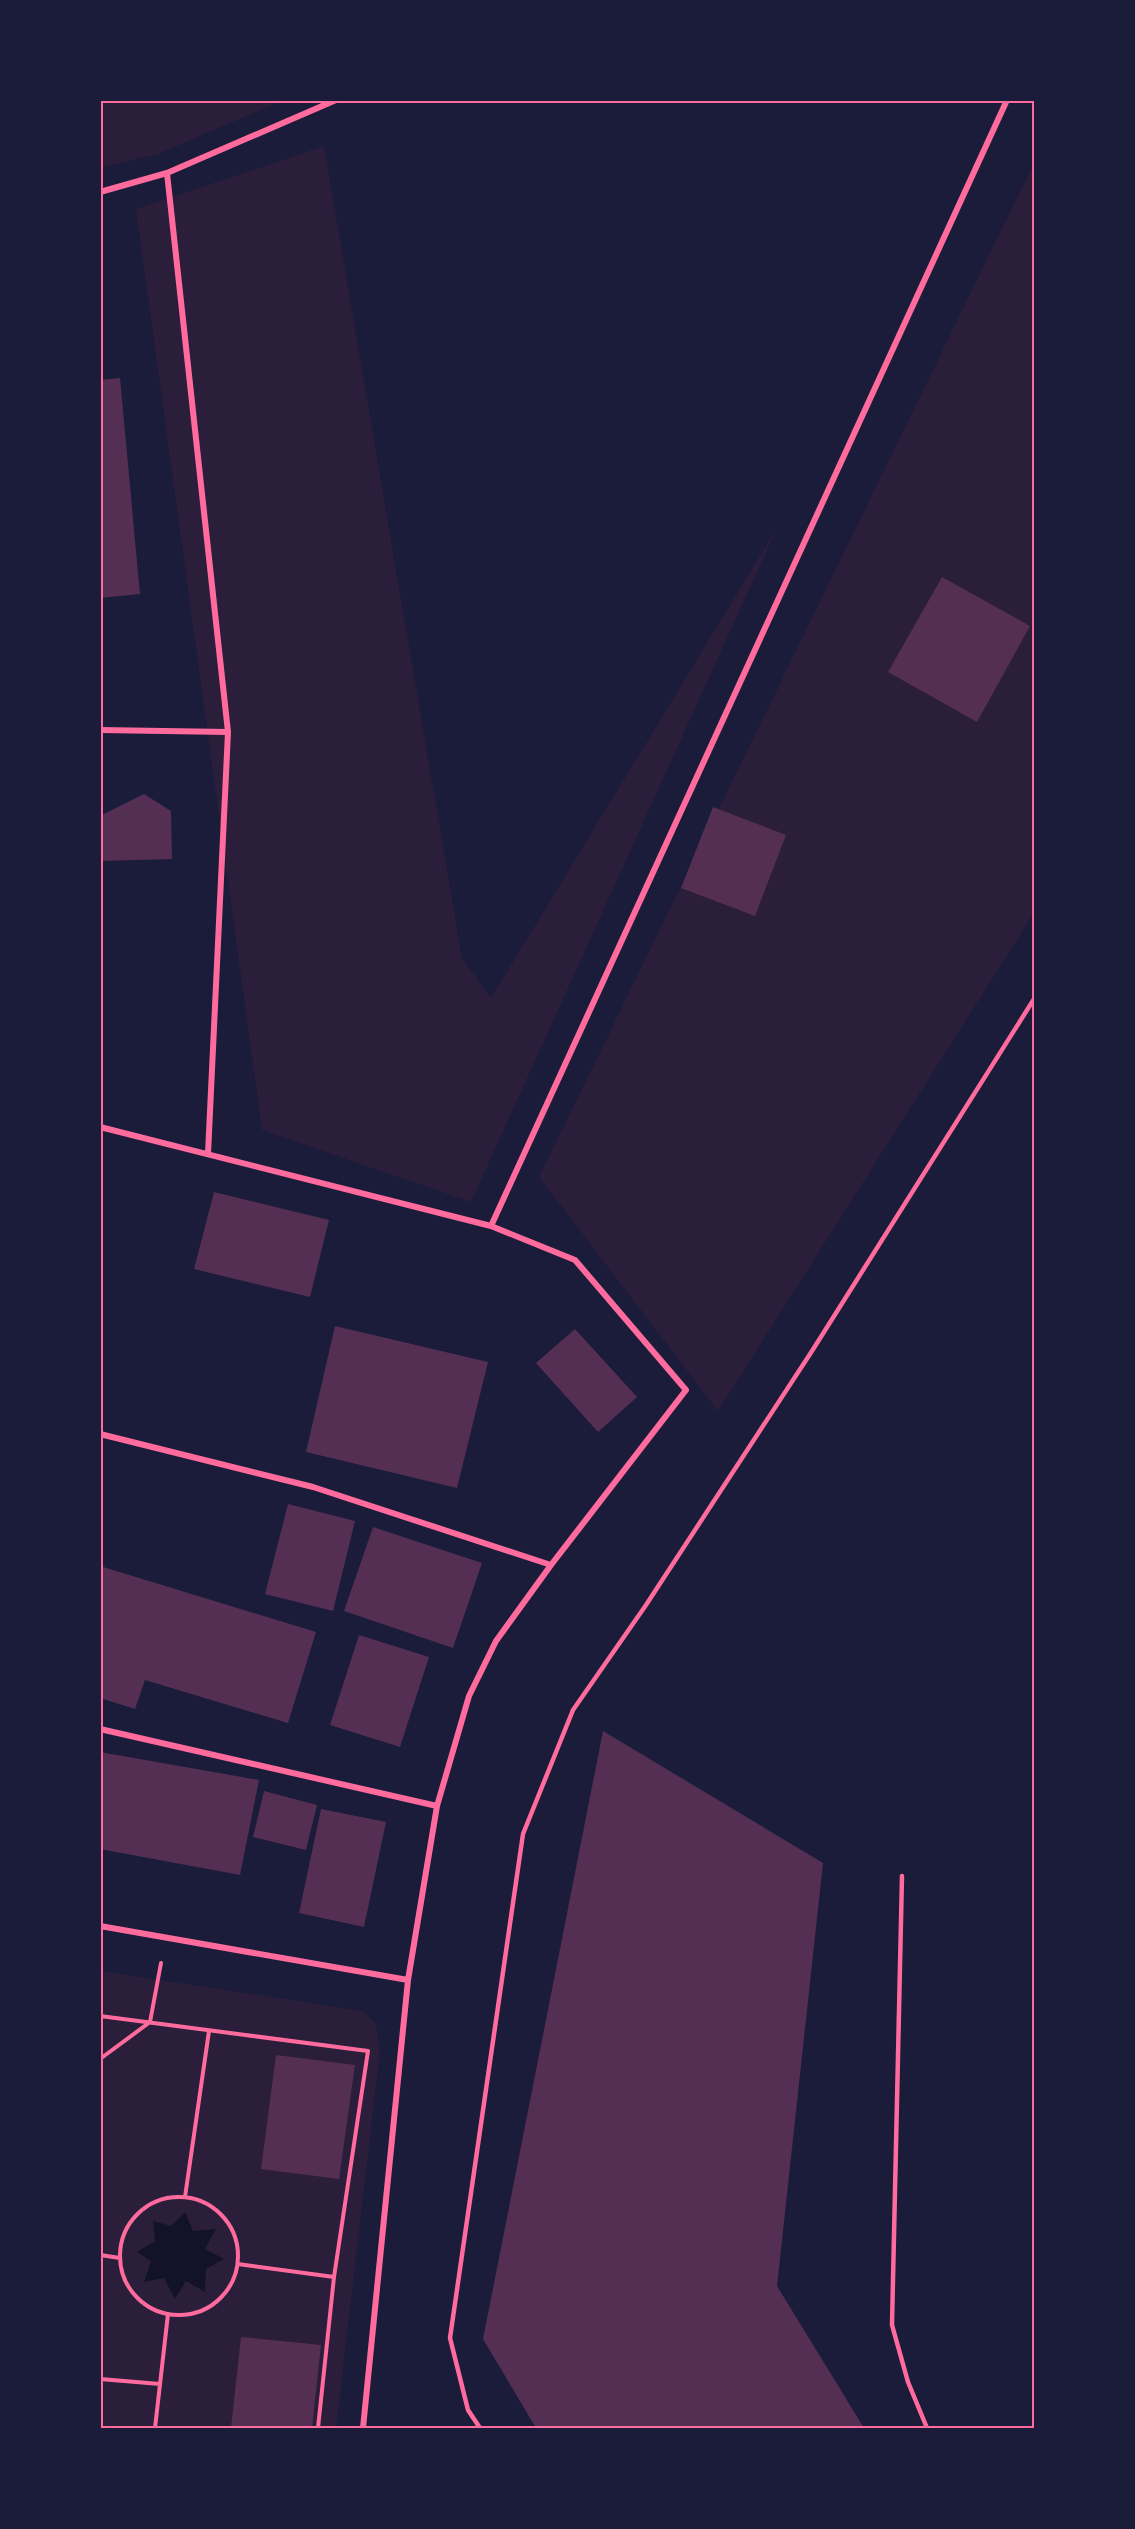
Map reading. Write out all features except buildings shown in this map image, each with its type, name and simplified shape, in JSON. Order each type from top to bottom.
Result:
[{"type":"street","points":[[100,192],[167,173],[336,100]]},
{"type":"street","points":[[490,1226],[1007,100]]},
{"type":"street","points":[[167,173],[228,732],[207,1154]]},
{"type":"street","points":[[100,730],[228,732]]},
{"type":"street","points":[[100,1127],[490,1226],[575,1260],[686,1390],[551,1564],[496,1641],[469,1696],[437,1806],[408,1980],[363,2428]]},
{"type":"street","points":[[100,1434],[313,1487],[551,1564]]},
{"type":"street","points":[[100,1729],[437,1806]]},
{"type":"street","points":[[100,1926],[408,1980]]},
{"type":"lane","points":[[480,2428],[468,2410],[450,2338],[523,1834],[573,1710],[646,1605],[806,1361],[1035,999]]},
{"type":"lane","points":[[902,1876],[892,2325],[908,2382],[927,2428]]},
{"type":"path","points":[[100,2059],[150,2022],[166,1938]]},
{"type":"path","points":[[100,2016],[368,2051],[334,2277],[318,2428]]},
{"type":"path","points":[[185,2197],[209,2031]]},
{"type":"path","points":[[100,2135],[100,2151]]},
{"type":"path","points":[[185,2197],[203,2202],[219,2212],[231,2227],[238,2245],[238,2264],[232,2282],[221,2298],[205,2309],[187,2315],[168,2314],[149,2307],[134,2294],[124,2277],[120,2258],[123,2238],[132,2220],[147,2207],[165,2199],[185,2197]]},
{"type":"path","points":[[100,2255],[120,2258]]},
{"type":"path","points":[[238,2264],[334,2277]]},
{"type":"path","points":[[155,2428],[168,2314]]},
{"type":"path","points":[[100,2379],[160,2384]]},
{"type":"shaded area","points":[[100,101],[282,101],[158,154],[101,168]]},
{"type":"shaded area","points":[[324,146],[462,958],[491,998],[777,528],[471,1202],[262,1130],[136,209]]},
{"type":"shaded area","points":[[1034,163],[1034,913],[718,1411],[539,1177]]},
{"type":"shaded area","points":[[101,1971],[363,2011],[376,2024],[380,2052],[336,2428],[101,2428]]},
{"type":"shaded area","points":[[185,2212],[193,2231],[216,2229],[205,2249],[224,2259],[206,2269],[205,2292],[186,2281],[175,2299],[164,2278],[144,2282],[151,2261],[137,2252],[155,2241],[153,2221],[171,2226]]}]
